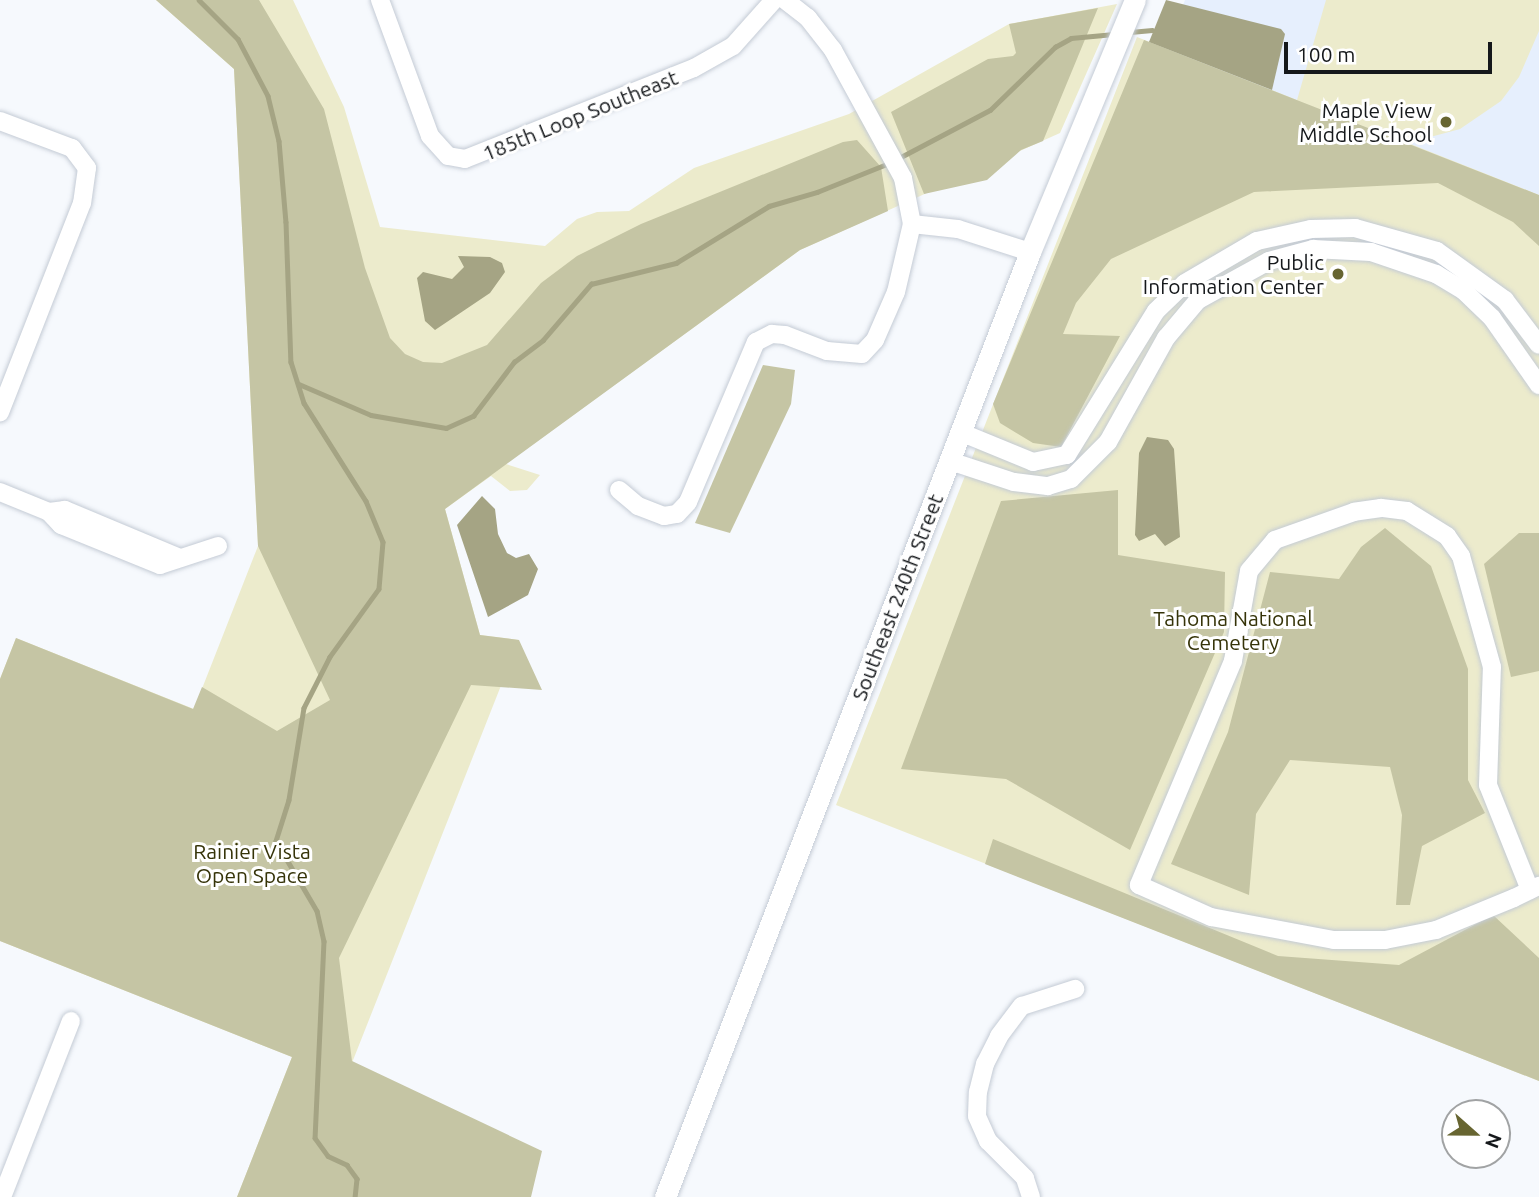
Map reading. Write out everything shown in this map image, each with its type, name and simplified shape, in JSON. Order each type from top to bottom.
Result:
[{"type":"main road","name":"Southeast 240th Street","points":[[665,1197],[1030,252],[1135,0]]},
{"type":"street","name":"185th Loop Southeast","points":[[380,0],[430,136],[448,156],[465,159],[694,68],[733,46],[774,0]]},
{"type":"street","points":[[619,490],[638,506],[664,516],[677,514],[688,502],[750,349],[764,337],[785,335],[846,356],[862,354],[875,340],[896,292],[912,224],[903,178],[870,114],[820,31],[785,0]]},
{"type":"street","points":[[0,121],[72,148],[87,168],[82,203],[0,412]]},
{"type":"street","points":[[912,224],[958,229],[1030,252]]},
{"type":"street","points":[[960,432],[1033,462],[1067,455],[1156,311],[1185,283],[1257,241],[1311,229],[1355,228],[1437,251],[1505,300],[1539,345]]},
{"type":"street","points":[[950,461],[998,477],[1048,486],[1071,479],[1108,442],[1166,338],[1198,300],[1269,261],[1335,249],[1401,260],[1464,291],[1492,318],[1539,385]]},
{"type":"street","points":[[1113,380],[1135,390]]},
{"type":"street","points":[[998,477],[1009,452]]},
{"type":"street","points":[[0,492],[49,512],[65,510],[180,558],[218,547]]},
{"type":"street","points":[[1381,508],[1406,511],[1429,522],[1461,556],[1492,667],[1488,785],[1534,888],[1436,930],[1385,940],[1334,940],[1211,917],[1139,885],[1233,661],[1243,621],[1246,586],[1258,557],[1275,540],[1354,512],[1381,508]]},
{"type":"street","points":[[1031,1197],[1025,1178],[988,1141],[977,1116],[978,1092],[989,1055],[1022,1006],[1076,989]]},
{"type":"street","points":[[2,1197],[71,1021]]},
{"type":"shaded area","points":[[1166,0],[1281,29],[1285,34],[1272,90],[1149,42]]},
{"type":"shaded area","name":"Maple View Middle School","points":[[1185,0],[1539,0],[1539,195],[1166,49]]},
{"type":"shaded area","points":[[458,256],[490,257],[502,263],[505,272],[490,293],[435,330],[425,321],[417,278],[423,272],[452,279],[464,267]]},
{"type":"shaded area","points":[[1147,437],[1168,440],[1174,449],[1180,537],[1165,546],[1155,534],[1139,541],[1135,535],[1139,453]]},
{"type":"shaded area","points":[[482,496],[495,509],[498,534],[507,553],[516,558],[529,554],[538,569],[528,595],[488,617],[457,525]]},
{"type":"green space","name":"Rainier Vista Open Space","points":[[156,0],[293,0],[344,107],[380,227],[545,246],[577,219],[597,212],[629,211],[694,168],[849,114],[1009,24],[1117,4],[1060,133],[800,250],[506,464],[540,475],[527,490],[510,491],[491,476],[445,509],[480,635],[519,640],[299,1197],[237,1197],[292,1057],[0,941],[0,679],[16,638],[194,709],[258,546],[234,69]]},
{"type":"green space","name":"Rainier Vista Open Space","points":[[156,0],[259,0],[324,109],[365,268],[390,338],[405,354],[423,362],[442,363],[487,345],[541,283],[577,256],[641,224],[843,142],[857,140],[881,167],[888,211],[800,250],[445,509],[480,635],[519,640],[542,690],[471,685],[339,958],[352,1061],[542,1151],[531,1197],[237,1197],[292,1057],[0,941],[0,679],[16,638],[193,709],[202,687],[277,731],[330,700],[258,546],[234,69]]},
{"type":"green space","name":"Tahoma National Cemetery","points":[[1326,0],[1539,0],[1539,31],[1519,77],[1501,101],[1460,129],[1408,143],[1539,195],[1539,1081],[836,805],[1137,37],[1297,100]]},
{"type":"green space","points":[[1098,8],[1043,141],[1021,150],[987,180],[924,194],[891,112],[988,59],[1013,56],[1016,53],[1009,24]]},
{"type":"green space","points":[[1144,40],[1539,195],[1539,246],[1513,222],[1438,183],[1254,192],[1111,259],[1076,303],[1063,334],[1120,336],[1061,447],[1033,443],[1000,423],[993,404]]},
{"type":"green space","points":[[763,365],[795,370],[791,404],[730,533],[695,523]]},
{"type":"green space","points":[[1118,490],[1118,555],[1225,572],[1224,632],[1130,850],[1006,779],[901,769],[1001,501]]},
{"type":"green space","points":[[1385,528],[1431,566],[1468,669],[1468,780],[1485,813],[1422,846],[1410,905],[1396,905],[1402,815],[1390,767],[1290,760],[1256,814],[1249,895],[1171,864],[1228,732],[1270,572],[1339,579],[1361,547]]},
{"type":"green space","points":[[1519,533],[1539,533],[1539,671],[1511,677],[1484,564]]},
{"type":"green space","points":[[993,839],[1278,956],[1399,965],[1493,915],[1539,958],[1539,1081],[985,864]]},
{"type":"waterway","points":[[199,0],[238,39],[268,96],[279,141],[286,222],[291,362],[304,403],[366,501],[383,542],[379,589],[330,657],[304,708],[289,800],[276,841],[317,911],[324,941],[315,1138],[328,1156],[347,1165],[357,1179],[355,1197]]},
{"type":"waterway","points":[[1130,32],[1152,30]]},
{"type":"waterway","points":[[897,159],[990,110],[1055,47],[1071,38],[1114,34]]},
{"type":"waterway","points":[[299,384],[371,415],[446,428],[473,416],[514,362],[543,340],[591,284],[676,263],[769,206],[817,192],[889,163]]},
{"type":"place","name":"Maple View Middle School","points":[[1446,122]]},
{"type":"place","name":"Public Information Center","points":[[1338,274]]}]
